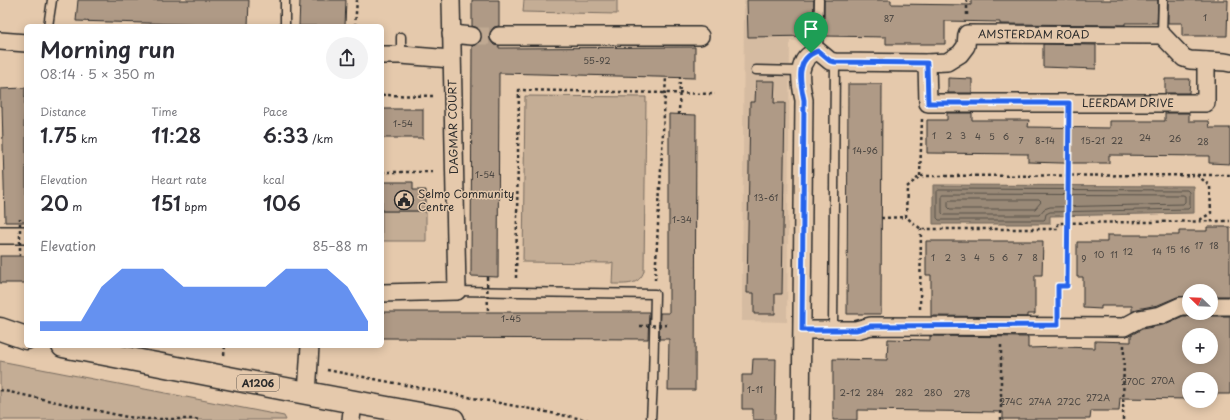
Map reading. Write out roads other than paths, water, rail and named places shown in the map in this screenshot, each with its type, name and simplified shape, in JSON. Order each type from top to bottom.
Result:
[{"type":"main road","points":[[0,329],[24,337]]},
{"type":"main road","name":"A1206","points":[[74,348],[223,376],[307,394],[352,411],[453,420]]},
{"type":"street","name":"DAGMAR COURT","points":[[451,0],[451,59],[457,292]]},
{"type":"street","points":[[451,34],[472,36]]},
{"type":"street","name":"AMSTERDAM ROAD","points":[[835,62],[947,62],[960,54],[966,46],[967,34],[1162,35]]},
{"type":"street","points":[[1162,35],[1184,58],[1190,60],[1230,63]]},
{"type":"street","points":[[499,36],[700,36]]},
{"type":"street","points":[[0,41],[24,43]]},
{"type":"street","points":[[801,420],[804,100],[800,70],[804,61],[811,53],[818,51],[830,61],[835,62]]},
{"type":"street","points":[[384,55],[401,54],[451,59]]},
{"type":"street","name":"LEERDAM DRIVE","points":[[927,63],[928,103],[1206,103],[1206,61]]},
{"type":"street","points":[[0,235],[24,235]]},
{"type":"street","points":[[384,293],[457,292]]},
{"type":"street","points":[[802,330],[856,330],[871,326],[1058,325],[1124,327],[1140,319],[1161,315],[1182,306]]},
{"type":"street","points":[[1218,306],[1230,306]]},
{"type":"street","points":[[307,394],[310,348]]},
{"type":"lane","points":[[48,24],[52,0]]},
{"type":"lane","points":[[285,0],[285,24]]},
{"type":"lane","points":[[818,51],[819,0]]},
{"type":"lane","points":[[1162,35],[1163,0]]},
{"type":"lane","points":[[401,37],[401,54]]},
{"type":"lane","points":[[833,330],[835,62]]},
{"type":"lane","points":[[756,70],[800,70]]},
{"type":"lane","points":[[457,292],[654,294],[651,420]]},
{"type":"water","points":[[933,185],[1194,186],[1194,213],[1050,216],[1050,224],[933,224]]},
{"type":"tunnel","points":[[472,36],[499,36]]},
{"type":"place","name":"Selmo Community Centre","points":[[404,200]]}]
